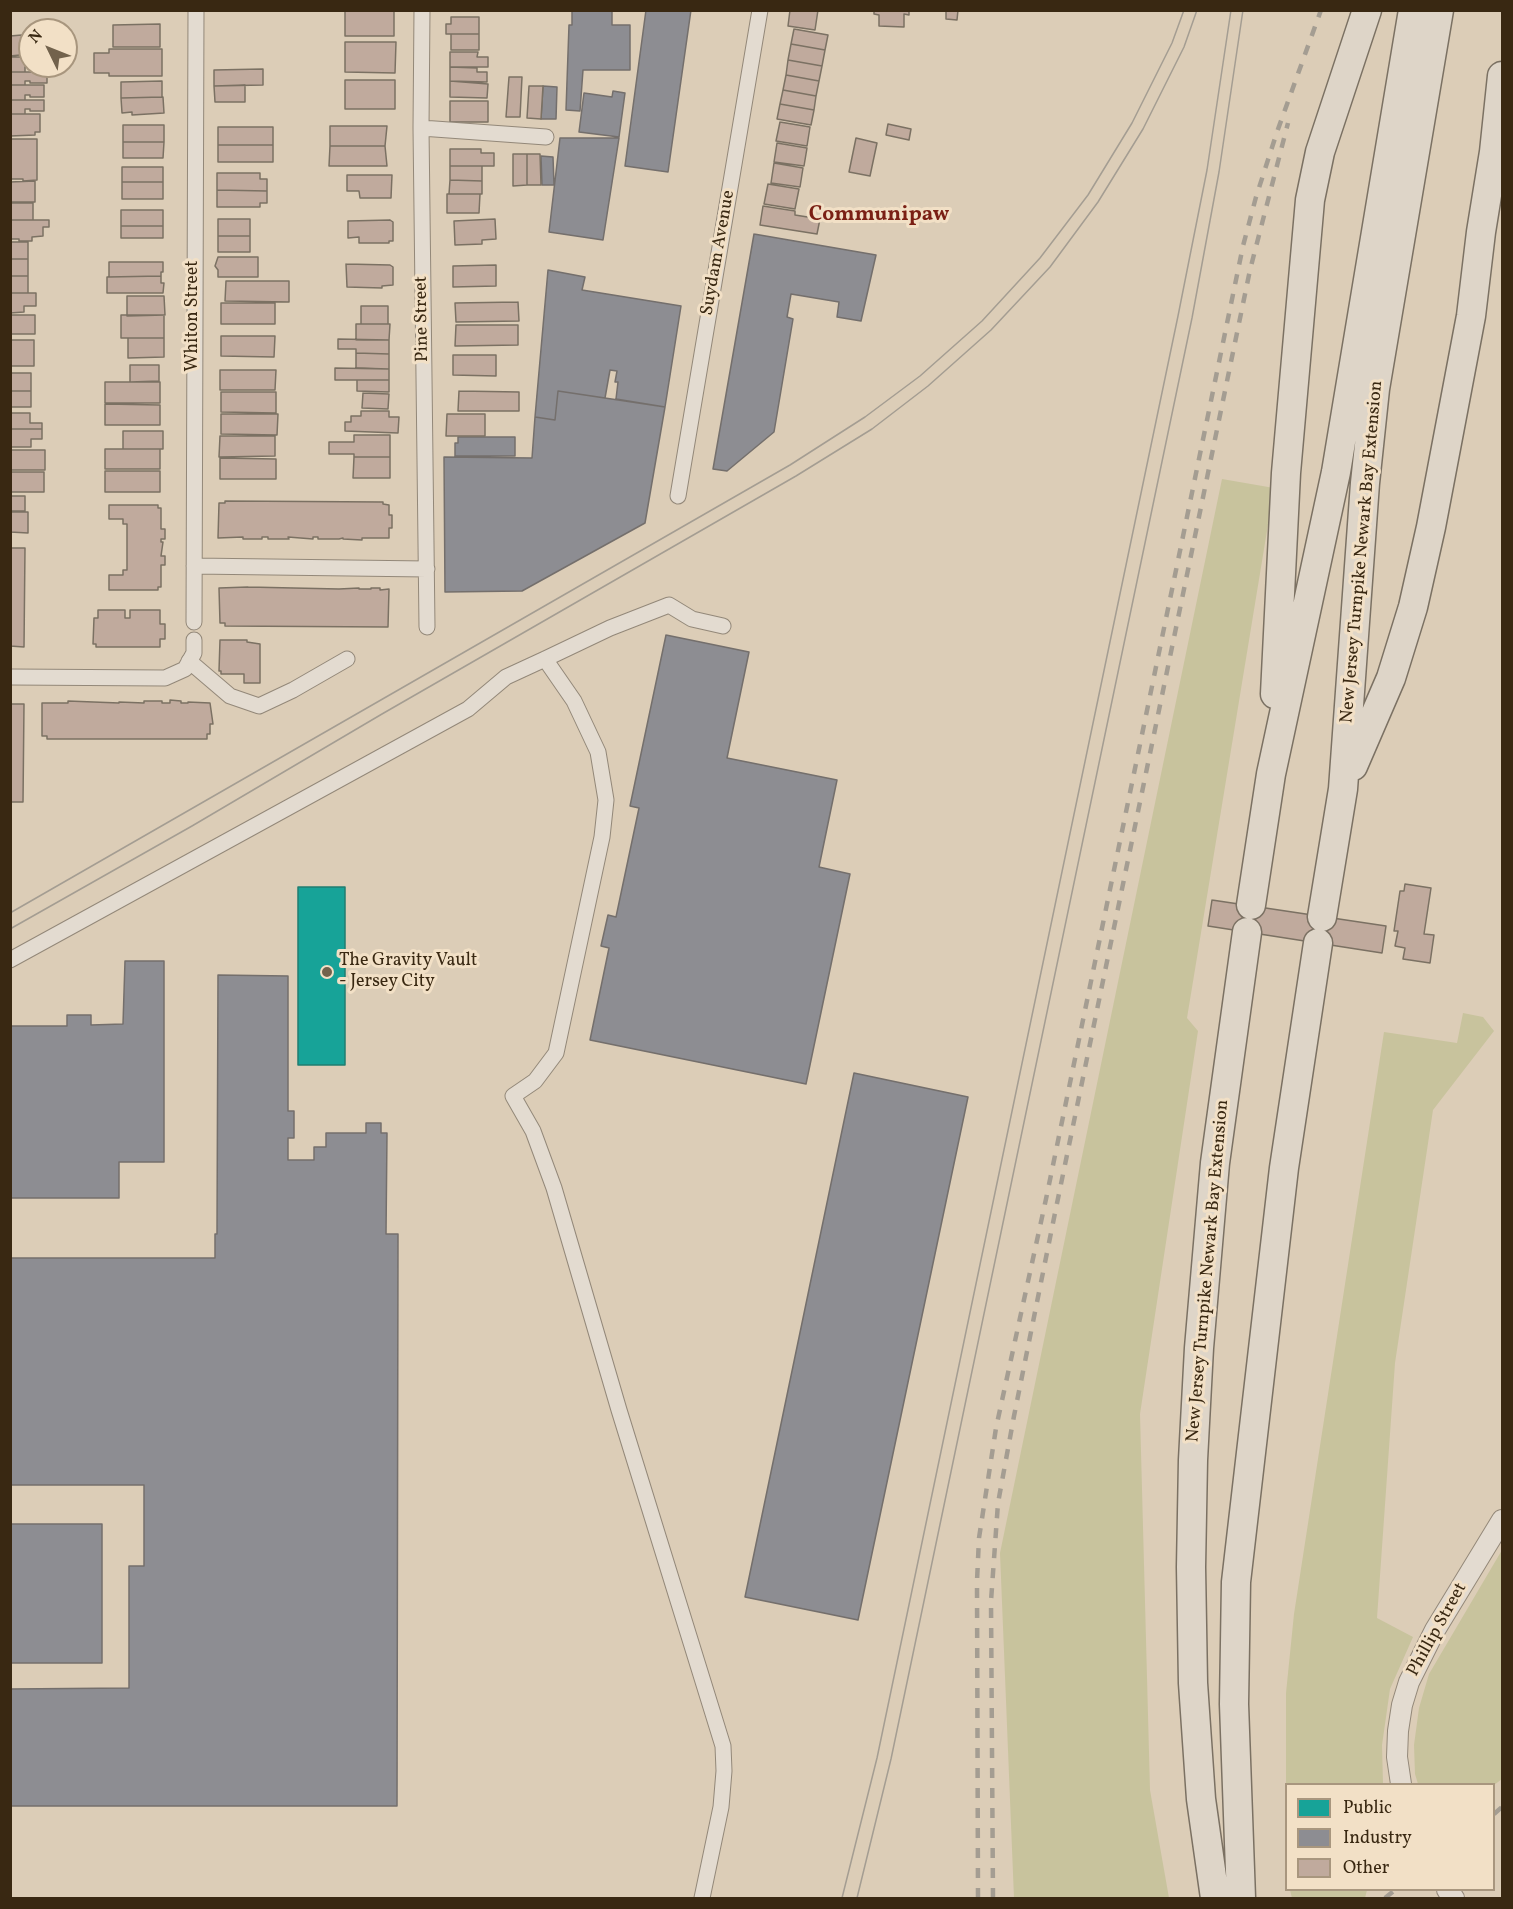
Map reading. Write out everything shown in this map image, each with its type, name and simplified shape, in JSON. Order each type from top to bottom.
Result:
[{"type":"highway","points":[[1271,774],[1286,473],[1309,209],[1320,152],[1367,10]]},
{"type":"highway","name":"New Jersey Turnpike Newark Bay Extension","points":[[1248,1893],[1237,1791],[1234,1660],[1239,1540],[1284,1168],[1343,789],[1370,429],[1419,49],[1413,10]]},
{"type":"highway","name":"New Jersey Turnpike Newark Bay Extension","points":[[1215,1899],[1201,1799],[1193,1683],[1191,1567],[1193,1460],[1199,1348],[1215,1162],[1271,774],[1336,472],[1419,49],[1438,10]]},
{"type":"highway","points":[[1343,789],[1391,678],[1413,607],[1431,527],[1471,316],[1503,76]]},
{"type":"street","name":"Whiton Street","points":[[194,622],[195,10]]},
{"type":"street","name":"Pine Street","points":[[422,10],[421,128],[427,627]]},
{"type":"street","name":"Suydam Avenue","points":[[678,496],[760,10]]},
{"type":"street","points":[[421,128],[546,137]]},
{"type":"street","points":[[194,566],[427,569]]},
{"type":"street","points":[[10,960],[468,709],[506,677],[610,628],[669,605],[692,619],[723,626]]},
{"type":"street","points":[[10,677],[165,678],[187,665],[194,654],[194,640]]},
{"type":"street","points":[[545,659],[574,700],[598,752],[606,800],[602,837],[556,1053],[535,1081],[513,1096],[532,1131],[554,1188],[622,1420],[723,1746],[724,1771],[721,1808],[702,1899]]},
{"type":"street","points":[[187,665],[230,696],[259,706],[346,660]]},
{"type":"street","name":"Phillip Street","points":[[1401,1783],[1397,1758],[1398,1731],[1409,1682],[1436,1630],[1503,1520]]},
{"type":"shaded area","points":[[1222,479],[1274,488],[1187,1018],[1198,1031],[1140,1414],[1150,1790],[1169,1898],[1014,1898],[1000,1553]]},
{"type":"shaded area","points":[[1463,1013],[1483,1017],[1494,1031],[1433,1110],[1395,1363],[1377,1618],[1413,1637],[1390,1689],[1382,1745],[1383,1783],[1286,1783],[1286,1693],[1294,1614],[1384,1032],[1457,1043]]},
{"type":"shaded area","points":[[1502,1550],[1502,1779],[1495,1784],[1418,1783],[1415,1774],[1414,1745],[1419,1708],[1429,1674]]},
{"type":"shaded area","points":[[1290,1891],[1367,1891],[1365,1898],[1292,1898]]},
{"type":"building: Public","points":[[298,887],[345,887],[345,1065],[298,1065]]},
{"type":"building: Industry","points":[[572,10],[612,10],[612,25],[630,25],[630,70],[583,70],[580,111],[566,110],[569,25],[572,25]]},
{"type":"building: Industry","points":[[646,10],[691,10],[668,172],[625,166]]},
{"type":"building: Industry","points":[[543,86],[557,87],[556,119],[541,119]]},
{"type":"building: Industry","points":[[613,91],[625,93],[619,137],[579,132],[584,93],[612,97]]},
{"type":"building: Industry","points":[[560,138],[619,138],[603,240],[549,232]]},
{"type":"building: Industry","points":[[541,156],[553,157],[554,185],[542,185]]},
{"type":"building: Industry","points":[[754,234],[876,255],[861,321],[837,317],[839,302],[791,294],[787,317],[793,319],[774,432],[727,471],[713,469]]},
{"type":"building: Industry","points":[[548,270],[585,277],[582,290],[681,306],[665,407],[616,399],[617,371],[610,370],[605,398],[558,391],[555,420],[535,417]]},
{"type":"building: Industry","points":[[558,391],[665,407],[645,523],[522,591],[445,592],[444,457],[532,458],[535,417],[555,420]]},
{"type":"building: Industry","points":[[458,437],[515,437],[515,456],[455,456],[455,443],[458,443]]},
{"type":"building: Industry","points":[[666,635],[749,652],[727,758],[837,780],[819,867],[850,874],[806,1084],[590,1040],[609,948],[601,946],[608,915],[616,917],[639,808],[630,806]]},
{"type":"building: Industry","points":[[125,961],[164,961],[164,1162],[119,1162],[119,1198],[10,1198],[10,1026],[67,1026],[67,1015],[91,1015],[91,1025],[123,1024]]},
{"type":"building: Industry","points":[[218,975],[288,976],[288,1111],[294,1111],[294,1138],[288,1138],[288,1160],[314,1160],[314,1147],[326,1147],[326,1133],[366,1133],[366,1123],[381,1123],[381,1133],[387,1133],[386,1234],[398,1234],[397,1806],[10,1806],[10,1689],[129,1688],[129,1566],[144,1566],[144,1485],[10,1485],[10,1258],[215,1258]]},
{"type":"building: Industry","points":[[854,1073],[968,1097],[858,1620],[745,1597]]},
{"type":"building: Industry","points":[[10,1524],[102,1524],[102,1663],[10,1663]]},
{"type":"building: Other","points":[[345,10],[394,10],[394,36],[345,36]]},
{"type":"building: Other","points":[[790,10],[818,10],[815,30],[788,26]]},
{"type":"building: Other","points":[[874,10],[909,10],[909,15],[904,14],[904,27],[879,26],[879,15],[874,14]]},
{"type":"building: Other","points":[[946,10],[958,10],[957,20],[946,19]]},
{"type":"building: Other","points":[[451,17],[479,17],[479,34],[446,34],[446,24],[451,24]]},
{"type":"building: Other","points":[[160,24],[160,47],[113,47],[113,25]]},
{"type":"building: Other","points":[[794,29],[828,35],[825,50],[791,44]]},
{"type":"building: Other","points":[[451,34],[479,34],[479,50],[451,50]]},
{"type":"building: Other","points":[[18,35],[18,55],[10,56],[10,36]]},
{"type":"building: Other","points":[[345,42],[396,42],[395,73],[345,72]]},
{"type":"building: Other","points":[[791,44],[825,50],[822,66],[788,60]]},
{"type":"building: Other","points":[[109,49],[162,49],[162,76],[109,76],[109,73],[94,73],[94,53],[109,53]]},
{"type":"building: Other","points":[[450,52],[478,52],[477,57],[488,57],[488,67],[450,67]]},
{"type":"building: Other","points":[[10,57],[18,57],[18,72],[10,72]]},
{"type":"building: Other","points":[[788,60],[822,66],[819,81],[786,75]]},
{"type":"building: Other","points":[[450,67],[477,68],[477,72],[487,72],[487,82],[450,81]]},
{"type":"building: Other","points":[[263,69],[263,85],[214,86],[214,70]]},
{"type":"building: Other","points":[[10,72],[18,72],[18,78],[47,78],[47,83],[25,81],[25,85],[10,85]]},
{"type":"building: Other","points":[[786,75],[819,81],[816,96],[783,90]]},
{"type":"building: Other","points":[[509,77],[522,77],[520,117],[506,117]]},
{"type":"building: Other","points":[[345,80],[395,80],[395,109],[345,109]]},
{"type":"building: Other","points":[[162,81],[162,97],[121,98],[121,82]]},
{"type":"building: Other","points":[[450,81],[488,84],[487,98],[450,97]]},
{"type":"building: Other","points":[[10,85],[44,85],[44,97],[25,95],[25,100],[10,100]]},
{"type":"building: Other","points":[[245,85],[245,102],[215,102],[214,86]]},
{"type":"building: Other","points":[[529,86],[543,86],[541,119],[527,118]]},
{"type":"building: Other","points":[[783,90],[816,96],[814,110],[780,104]]},
{"type":"building: Other","points":[[163,97],[164,113],[132,115],[132,112],[122,113],[121,98]]},
{"type":"building: Other","points":[[10,100],[44,100],[44,111],[25,109],[25,114],[10,114]]},
{"type":"building: Other","points":[[450,101],[488,101],[488,122],[450,122]]},
{"type":"building: Other","points":[[780,104],[814,110],[811,125],[777,119]]},
{"type":"building: Other","points":[[10,114],[40,114],[40,132],[35,132],[35,135],[10,136]]},
{"type":"building: Other","points":[[780,122],[810,127],[807,146],[776,141]]},
{"type":"building: Other","points":[[888,124],[911,129],[909,140],[886,135]]},
{"type":"building: Other","points":[[123,125],[164,125],[164,142],[123,142]]},
{"type":"building: Other","points":[[330,126],[387,126],[385,146],[330,146]]},
{"type":"building: Other","points":[[218,127],[273,127],[273,145],[218,145]]},
{"type":"building: Other","points":[[856,138],[877,143],[870,176],[849,172]]},
{"type":"building: Other","points":[[10,139],[37,139],[37,180],[10,179]]},
{"type":"building: Other","points":[[123,142],[164,142],[163,158],[123,158]]},
{"type":"building: Other","points":[[777,143],[807,148],[804,166],[774,162]]},
{"type":"building: Other","points":[[218,145],[273,145],[273,162],[218,162]]},
{"type":"building: Other","points":[[330,146],[385,146],[387,166],[329,166]]},
{"type":"building: Other","points":[[450,149],[481,149],[481,153],[494,153],[494,166],[450,166]]},
{"type":"building: Other","points":[[513,154],[527,154],[527,185],[513,186]]},
{"type":"building: Other","points":[[527,154],[540,154],[541,185],[527,185]]},
{"type":"building: Other","points":[[774,163],[803,168],[800,187],[771,183]]},
{"type":"building: Other","points":[[450,166],[482,166],[482,181],[450,180]]},
{"type":"building: Other","points":[[122,167],[163,167],[163,182],[122,182]]},
{"type":"building: Other","points":[[217,173],[260,173],[260,179],[267,179],[267,191],[217,190]]},
{"type":"building: Other","points":[[347,175],[392,175],[391,198],[360,198],[359,191],[347,191]]},
{"type":"building: Other","points":[[450,180],[482,181],[482,194],[449,194]]},
{"type":"building: Other","points":[[35,181],[35,202],[10,202],[10,182]]},
{"type":"building: Other","points":[[122,182],[163,182],[163,199],[122,199]]},
{"type":"building: Other","points":[[768,184],[799,189],[795,209],[764,204]]},
{"type":"building: Other","points":[[217,190],[267,191],[267,203],[260,203],[260,207],[217,207]]},
{"type":"building: Other","points":[[447,194],[480,194],[479,213],[447,213]]},
{"type":"building: Other","points":[[10,203],[33,203],[33,220],[10,220]]},
{"type":"building: Other","points":[[763,206],[795,211],[795,215],[820,219],[817,234],[760,225]]},
{"type":"building: Other","points":[[121,210],[163,210],[163,226],[121,226]]},
{"type":"building: Other","points":[[218,219],[250,219],[250,236],[218,236]]},
{"type":"building: Other","points":[[495,219],[496,239],[482,240],[482,244],[455,245],[454,221]]},
{"type":"building: Other","points":[[10,220],[49,220],[49,227],[43,227],[43,236],[32,237],[32,241],[19,241],[19,239],[10,239]]},
{"type":"building: Other","points":[[390,220],[393,222],[393,241],[389,243],[359,243],[359,237],[348,238],[348,221]]},
{"type":"building: Other","points":[[121,226],[163,226],[163,238],[121,238]]},
{"type":"building: Other","points":[[218,236],[250,236],[250,252],[218,252]]},
{"type":"building: Other","points":[[10,242],[28,242],[28,259],[10,259]]},
{"type":"building: Other","points":[[218,257],[258,257],[258,277],[218,277],[218,270],[215,266]]},
{"type":"building: Other","points":[[10,259],[28,259],[28,276],[10,276]]},
{"type":"building: Other","points":[[109,262],[163,262],[163,272],[161,276],[109,277]]},
{"type":"building: Other","points":[[346,264],[390,265],[393,267],[393,285],[382,286],[382,288],[347,287]]},
{"type":"building: Other","points":[[496,265],[496,286],[453,287],[453,266]]},
{"type":"building: Other","points":[[10,276],[28,276],[28,293],[10,293]]},
{"type":"building: Other","points":[[161,276],[161,283],[164,283],[163,293],[107,293],[107,277]]},
{"type":"building: Other","points":[[226,281],[289,281],[289,302],[225,301]]},
{"type":"building: Other","points":[[10,293],[36,293],[36,306],[24,306],[24,312],[10,313]]},
{"type":"building: Other","points":[[127,296],[164,296],[165,315],[127,316]]},
{"type":"building: Other","points":[[518,302],[519,321],[456,322],[455,303]]},
{"type":"building: Other","points":[[221,303],[275,303],[275,324],[221,324]]},
{"type":"building: Other","points":[[361,306],[388,306],[388,324],[361,324]]},
{"type":"building: Other","points":[[10,315],[35,315],[35,334],[10,334]]},
{"type":"building: Other","points":[[121,315],[164,315],[164,338],[121,338]]},
{"type":"building: Other","points":[[356,324],[390,324],[389,340],[356,340]]},
{"type":"building: Other","points":[[456,325],[518,325],[518,345],[455,346]]},
{"type":"building: Other","points":[[221,336],[275,336],[274,357],[221,356]]},
{"type":"building: Other","points":[[128,338],[164,338],[164,357],[128,358]]},
{"type":"building: Other","points":[[338,339],[389,340],[389,354],[356,353],[356,349],[338,349]]},
{"type":"building: Other","points":[[10,340],[34,340],[34,366],[10,366]]},
{"type":"building: Other","points":[[356,353],[389,354],[389,369],[356,368]]},
{"type":"building: Other","points":[[453,355],[496,355],[496,376],[453,375]]},
{"type":"building: Other","points":[[130,365],[159,365],[159,381],[130,382]]},
{"type":"building: Other","points":[[335,368],[389,369],[389,380],[335,380]]},
{"type":"building: Other","points":[[220,370],[276,370],[275,390],[220,390]]},
{"type":"building: Other","points":[[10,373],[31,373],[31,391],[10,391]]},
{"type":"building: Other","points":[[357,380],[389,380],[389,392],[357,391]]},
{"type":"building: Other","points":[[105,382],[160,382],[160,403],[105,403]]},
{"type":"building: Other","points":[[10,391],[31,391],[31,407],[10,407]]},
{"type":"building: Other","points":[[459,391],[519,392],[519,411],[458,411]]},
{"type":"building: Other","points":[[221,392],[276,392],[276,413],[221,412]]},
{"type":"building: Other","points":[[363,393],[389,394],[388,409],[362,408]]},
{"type":"building: Other","points":[[105,404],[160,405],[160,425],[105,425]]},
{"type":"building: Other","points":[[361,411],[389,411],[389,417],[399,417],[398,433],[345,431],[345,422],[351,422],[351,416],[361,416]]},
{"type":"building: Other","points":[[10,413],[30,413],[30,423],[42,423],[42,429],[10,429]]},
{"type":"building: Other","points":[[221,414],[278,414],[277,435],[221,434]]},
{"type":"building: Other","points":[[447,414],[485,414],[485,436],[446,436]]},
{"type":"building: Other","points":[[10,429],[42,429],[42,439],[31,439],[31,447],[10,447]]},
{"type":"building: Other","points":[[123,431],[163,431],[163,449],[123,449]]},
{"type":"building: Other","points":[[354,435],[390,435],[390,457],[329,454],[329,442],[354,442]]},
{"type":"building: Other","points":[[220,436],[275,436],[275,456],[219,457]]},
{"type":"building: Other","points":[[105,449],[160,449],[160,469],[105,469]]},
{"type":"building: Other","points":[[10,450],[45,450],[45,470],[10,470]]},
{"type":"building: Other","points":[[354,457],[390,457],[390,478],[353,478]]},
{"type":"building: Other","points":[[220,458],[276,459],[276,479],[220,479]]},
{"type":"building: Other","points":[[105,471],[160,471],[160,492],[105,492]]},
{"type":"building: Other","points":[[10,472],[44,472],[44,492],[10,492]]},
{"type":"building: Other","points":[[10,496],[25,496],[25,511],[10,511]]},
{"type":"building: Other","points":[[225,501],[383,502],[389,505],[392,528],[389,528],[389,538],[362,538],[362,540],[318,539],[318,537],[313,537],[313,539],[218,538],[219,503],[225,503]]},
{"type":"building: Other","points":[[109,505],[158,505],[158,508],[161,508],[161,529],[165,529],[165,539],[161,539],[163,542],[161,556],[165,556],[165,565],[161,565],[161,587],[158,587],[158,590],[109,590],[109,575],[123,575],[123,570],[127,570],[127,524],[123,524],[123,519],[109,519]]},
{"type":"building: Other","points":[[10,512],[28,512],[28,533],[10,532]]},
{"type":"building: Other","points":[[10,548],[25,548],[24,647],[10,646]]},
{"type":"building: Other","points":[[219,588],[389,589],[388,627],[225,626],[225,623],[220,623]]},
{"type":"building: Other","points":[[98,610],[125,610],[125,618],[130,618],[130,610],[160,610],[160,624],[165,624],[165,639],[160,639],[160,647],[96,647],[96,644],[93,644],[94,618],[98,618]]},
{"type":"building: Other","points":[[220,640],[247,640],[247,642],[260,644],[260,683],[244,683],[244,674],[221,674],[219,671]]},
{"type":"building: Other","points":[[170,700],[181,701],[181,703],[210,703],[213,724],[210,724],[210,734],[207,734],[207,739],[47,739],[47,736],[42,736],[42,703],[162,701],[162,703],[170,703]]},
{"type":"building: Other","points":[[10,701],[11,704],[24,704],[23,802],[10,802]]},
{"type":"building: Other","points":[[1405,884],[1431,888],[1424,934],[1434,935],[1430,963],[1403,959],[1405,948],[1395,946],[1398,931],[1394,931],[1400,891],[1404,891]]},
{"type":"building: Other","points":[[1212,900],[1386,926],[1382,953],[1208,926]]},
{"type":"tram line","points":[[10,913],[790,465],[865,417],[920,376],[982,321],[1040,258],[1088,195],[1132,123],[1172,43],[1184,10]]},
{"type":"tram line","points":[[10,929],[796,476],[872,429],[928,386],[991,330],[1050,267],[1098,202],[1143,129],[1184,47],[1197,10]]},
{"type":"tram line","points":[[842,1898],[877,1758],[1178,316],[1207,170],[1231,10]]},
{"type":"tram line","points":[[857,1898],[891,1759],[1192,318],[1219,172],[1243,10]]},
{"type":"railway","points":[[978,1898],[977,1581],[979,1538],[996,1428],[1046,1199],[1243,246],[1277,132],[1321,10]]},
{"type":"railway","points":[[993,1898],[991,1601],[998,1503],[1055,1213],[1250,270],[1288,123]]},
{"type":"railway","points":[[1495,1813],[1502,1807]]},
{"type":"railway","points":[[1385,1898],[1394,1891]]},
{"type":"place","name":"The Gravity Vault - Jersey City","points":[[327,972]]},
{"type":"district","name":"Communipaw","points":[[879,216]]}]
